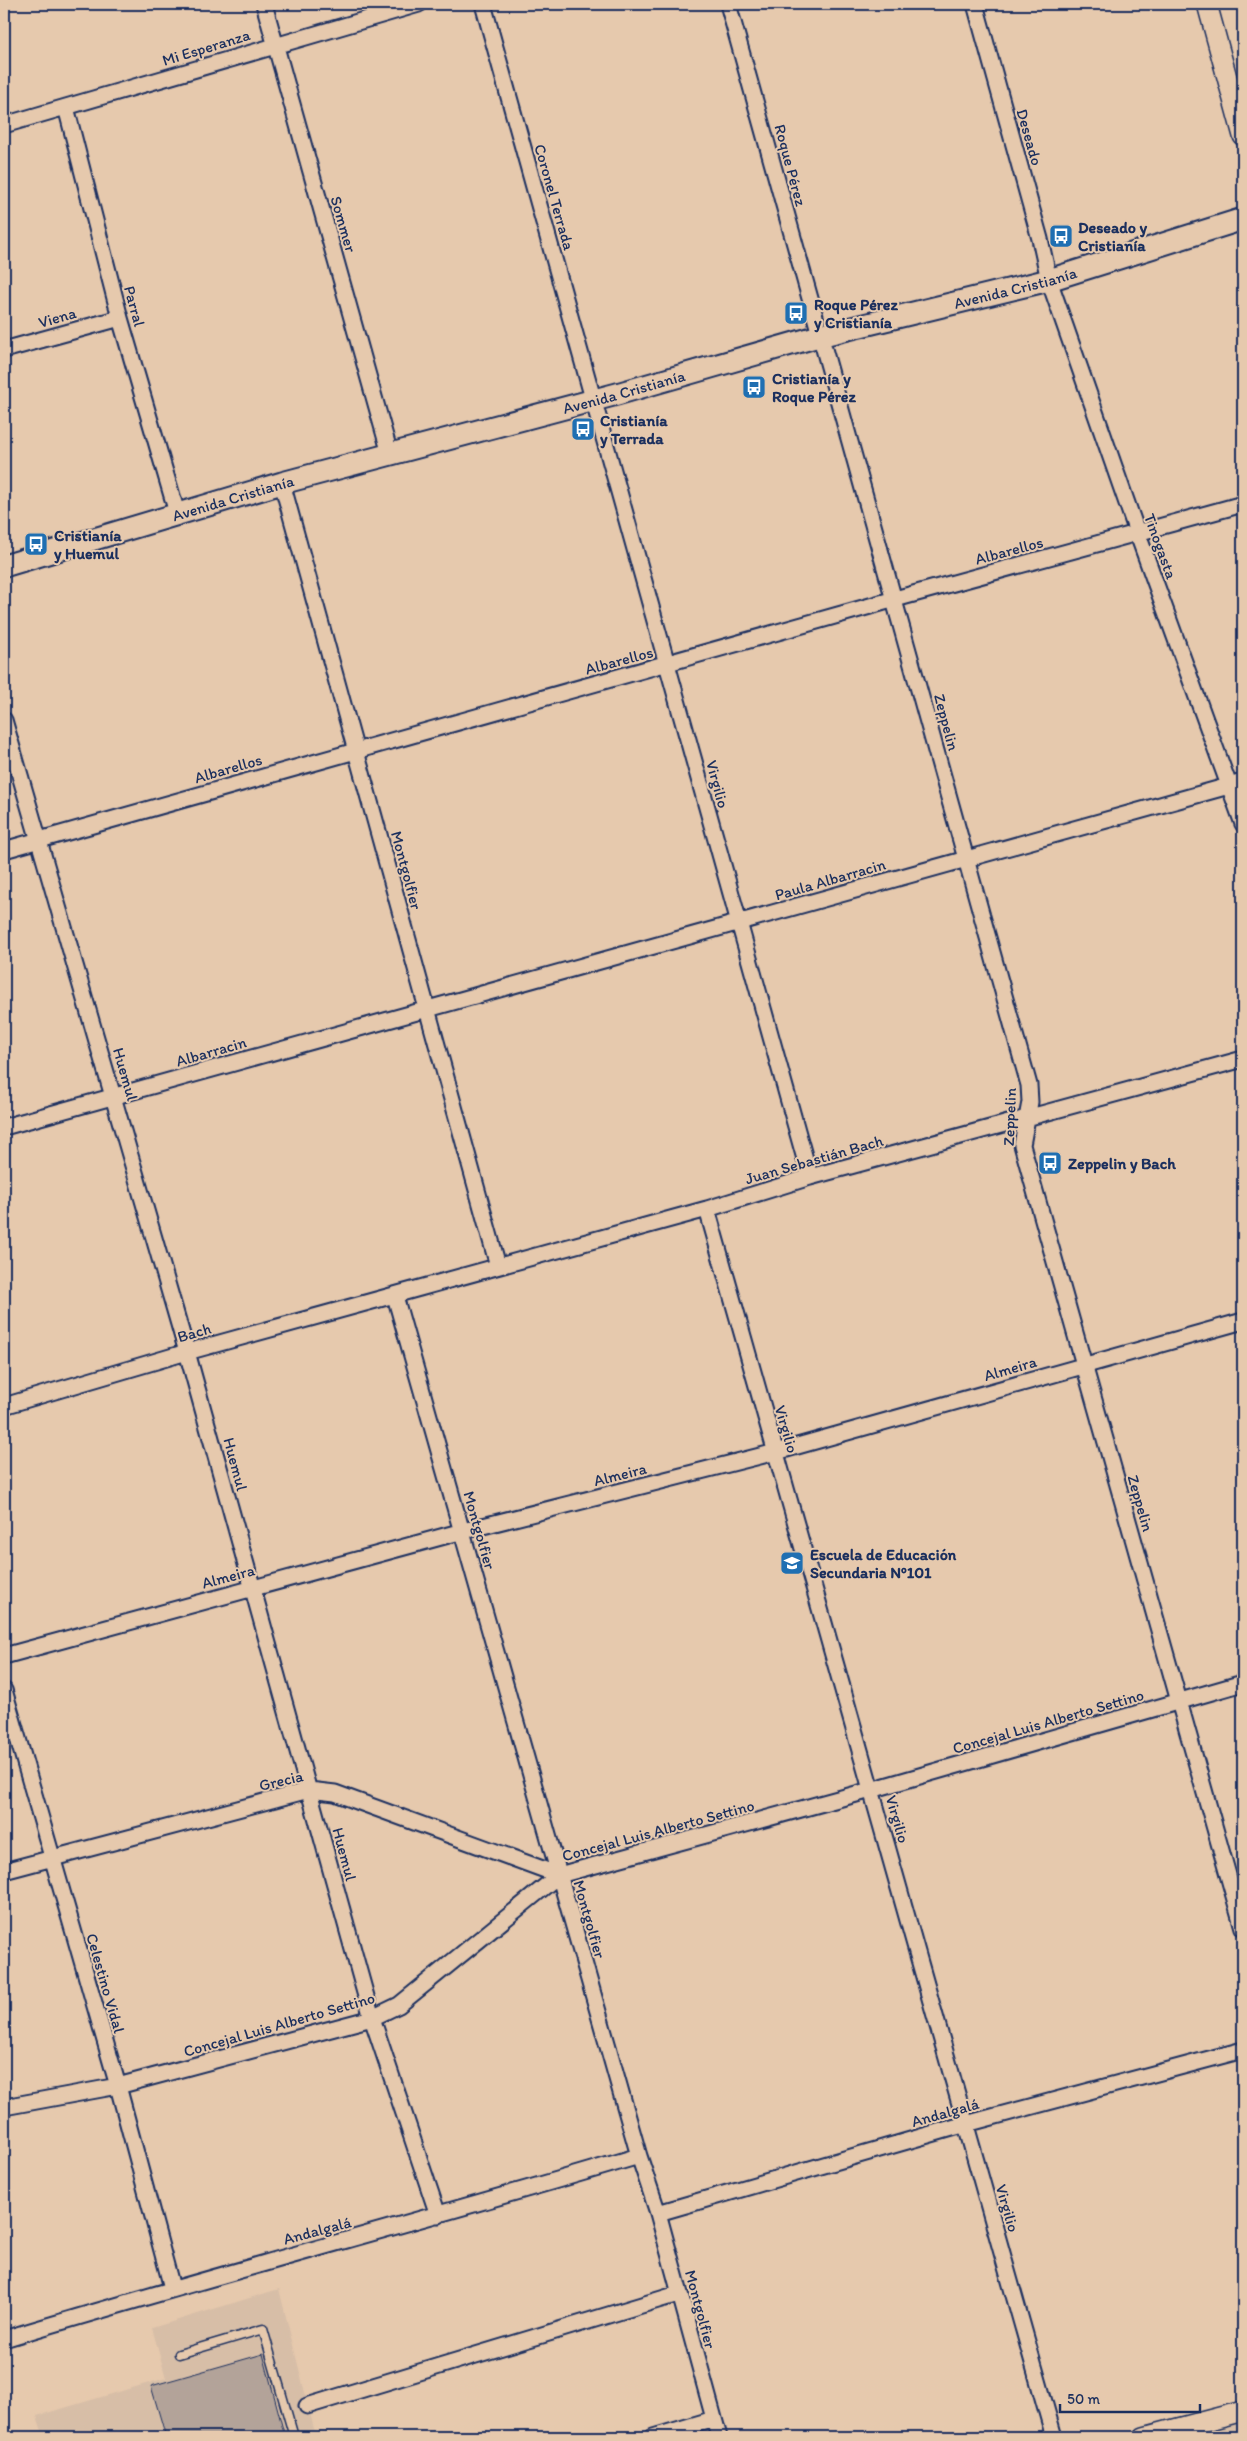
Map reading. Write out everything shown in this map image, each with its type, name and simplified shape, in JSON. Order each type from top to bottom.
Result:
[{"type":"main road","name":"Avenida Cristianía","points":[[4,566],[282,483],[594,400],[819,336],[1049,280],[1243,219]]},
{"type":"street","name":"Sommer","points":[[264,4],[390,454]]},
{"type":"street","name":"Mi Esperanza","points":[[4,126],[419,4]]},
{"type":"street","name":"Coronel Terrada","points":[[483,4],[594,400]]},
{"type":"street","name":"Roque Pérez","points":[[728,4],[819,336]]},
{"type":"street","name":"Deseado","points":[[975,4],[1040,238],[1049,280]]},
{"type":"street","points":[[1207,4],[1243,136]]},
{"type":"street","name":"Parral","points":[[66,107],[120,318],[177,513]]},
{"type":"street","name":"Tinogasta","points":[[1049,280],[1137,532],[1236,784],[1243,824]]},
{"type":"street","name":"Viena","points":[[4,350],[120,318]]},
{"type":"street","name":"Zeppelin","points":[[819,336],[895,599],[1029,1085],[1030,1102],[1022,1145],[1243,1928]]},
{"type":"street","name":"Virgilio","points":[[594,400],[738,924],[810,1177]]},
{"type":"street","name":"Montgolfier","points":[[282,483],[498,1266]]},
{"type":"street","name":"Albarellos","points":[[4,850],[667,665],[895,599],[1243,504]]},
{"type":"street","name":"Huemul","points":[[4,720],[187,1352],[372,2018],[438,2215]]},
{"type":"street","name":"Paula Albarracin","points":[[427,1009],[1236,784]]},
{"type":"street","name":"Albarracin","points":[[4,1127],[427,1009]]},
{"type":"street","name":"Juan Sebastián Bach","points":[[395,1296],[498,1266],[707,1210],[810,1177],[1027,1116],[1243,1058]]},
{"type":"street","name":"Virgilio","points":[[707,1210],[1054,2437]]},
{"type":"street","name":"Montgolfier","points":[[395,1296],[639,2156],[658,2213],[678,2294],[719,2437]]},
{"type":"street","name":"Bach","points":[[4,1406],[187,1352],[395,1296]]},
{"type":"street","name":"Almeira","points":[[4,1656],[463,1531],[776,1452],[1243,1321]]},
{"type":"street","name":"Concejal Luis Alberto Settino","points":[[4,2107],[118,2086],[372,2018],[399,2005],[559,1875],[871,1790],[1243,1683]]},
{"type":"street","name":"Celestino Vidal","points":[[4,1690],[50,1857],[118,2086],[172,2288]]},
{"type":"street","name":"Grecia","points":[[4,1871],[50,1857],[309,1790],[335,1793],[559,1875]]},
{"type":"street","name":"Andalgalá","points":[[658,2213],[966,2124],[1243,2050]]},
{"type":"street","name":"Andalgalá","points":[[4,2339],[172,2288],[438,2215],[639,2156]]},
{"type":"street","points":[[307,2406],[678,2294]]},
{"type":"street","points":[[1144,2437],[1243,2411]]},
{"type":"street","points":[[653,2437],[714,2419]]},
{"type":"lane","points":[[179,2354],[263,2330],[294,2437]]},
{"type":"shaded area","points":[[279,2289],[316,2437],[44,2437],[37,2416],[166,2378],[152,2328]]},
{"type":"shaded area","points":[[1243,2411],[1243,2437],[1144,2437]]},
{"type":"building","points":[[263,2354],[285,2437],[166,2437],[151,2386]]},
{"type":"place","name":"Deseado y Cristianía","points":[[1061,236]]},
{"type":"place","name":"Roque Pérez y Cristianía","points":[[796,313]]},
{"type":"place","name":"Cristianía y Roque Pérez","points":[[754,387]]},
{"type":"place","name":"Cristianía y Terrada","points":[[583,429]]},
{"type":"place","name":"Cristianía y Huemul","points":[[36,544]]},
{"type":"place","name":"Zeppelin y Bach","points":[[1050,1163]]},
{"type":"place","name":"Escuela de Educación Secundaria Nº101","points":[[792,1563]]}]
